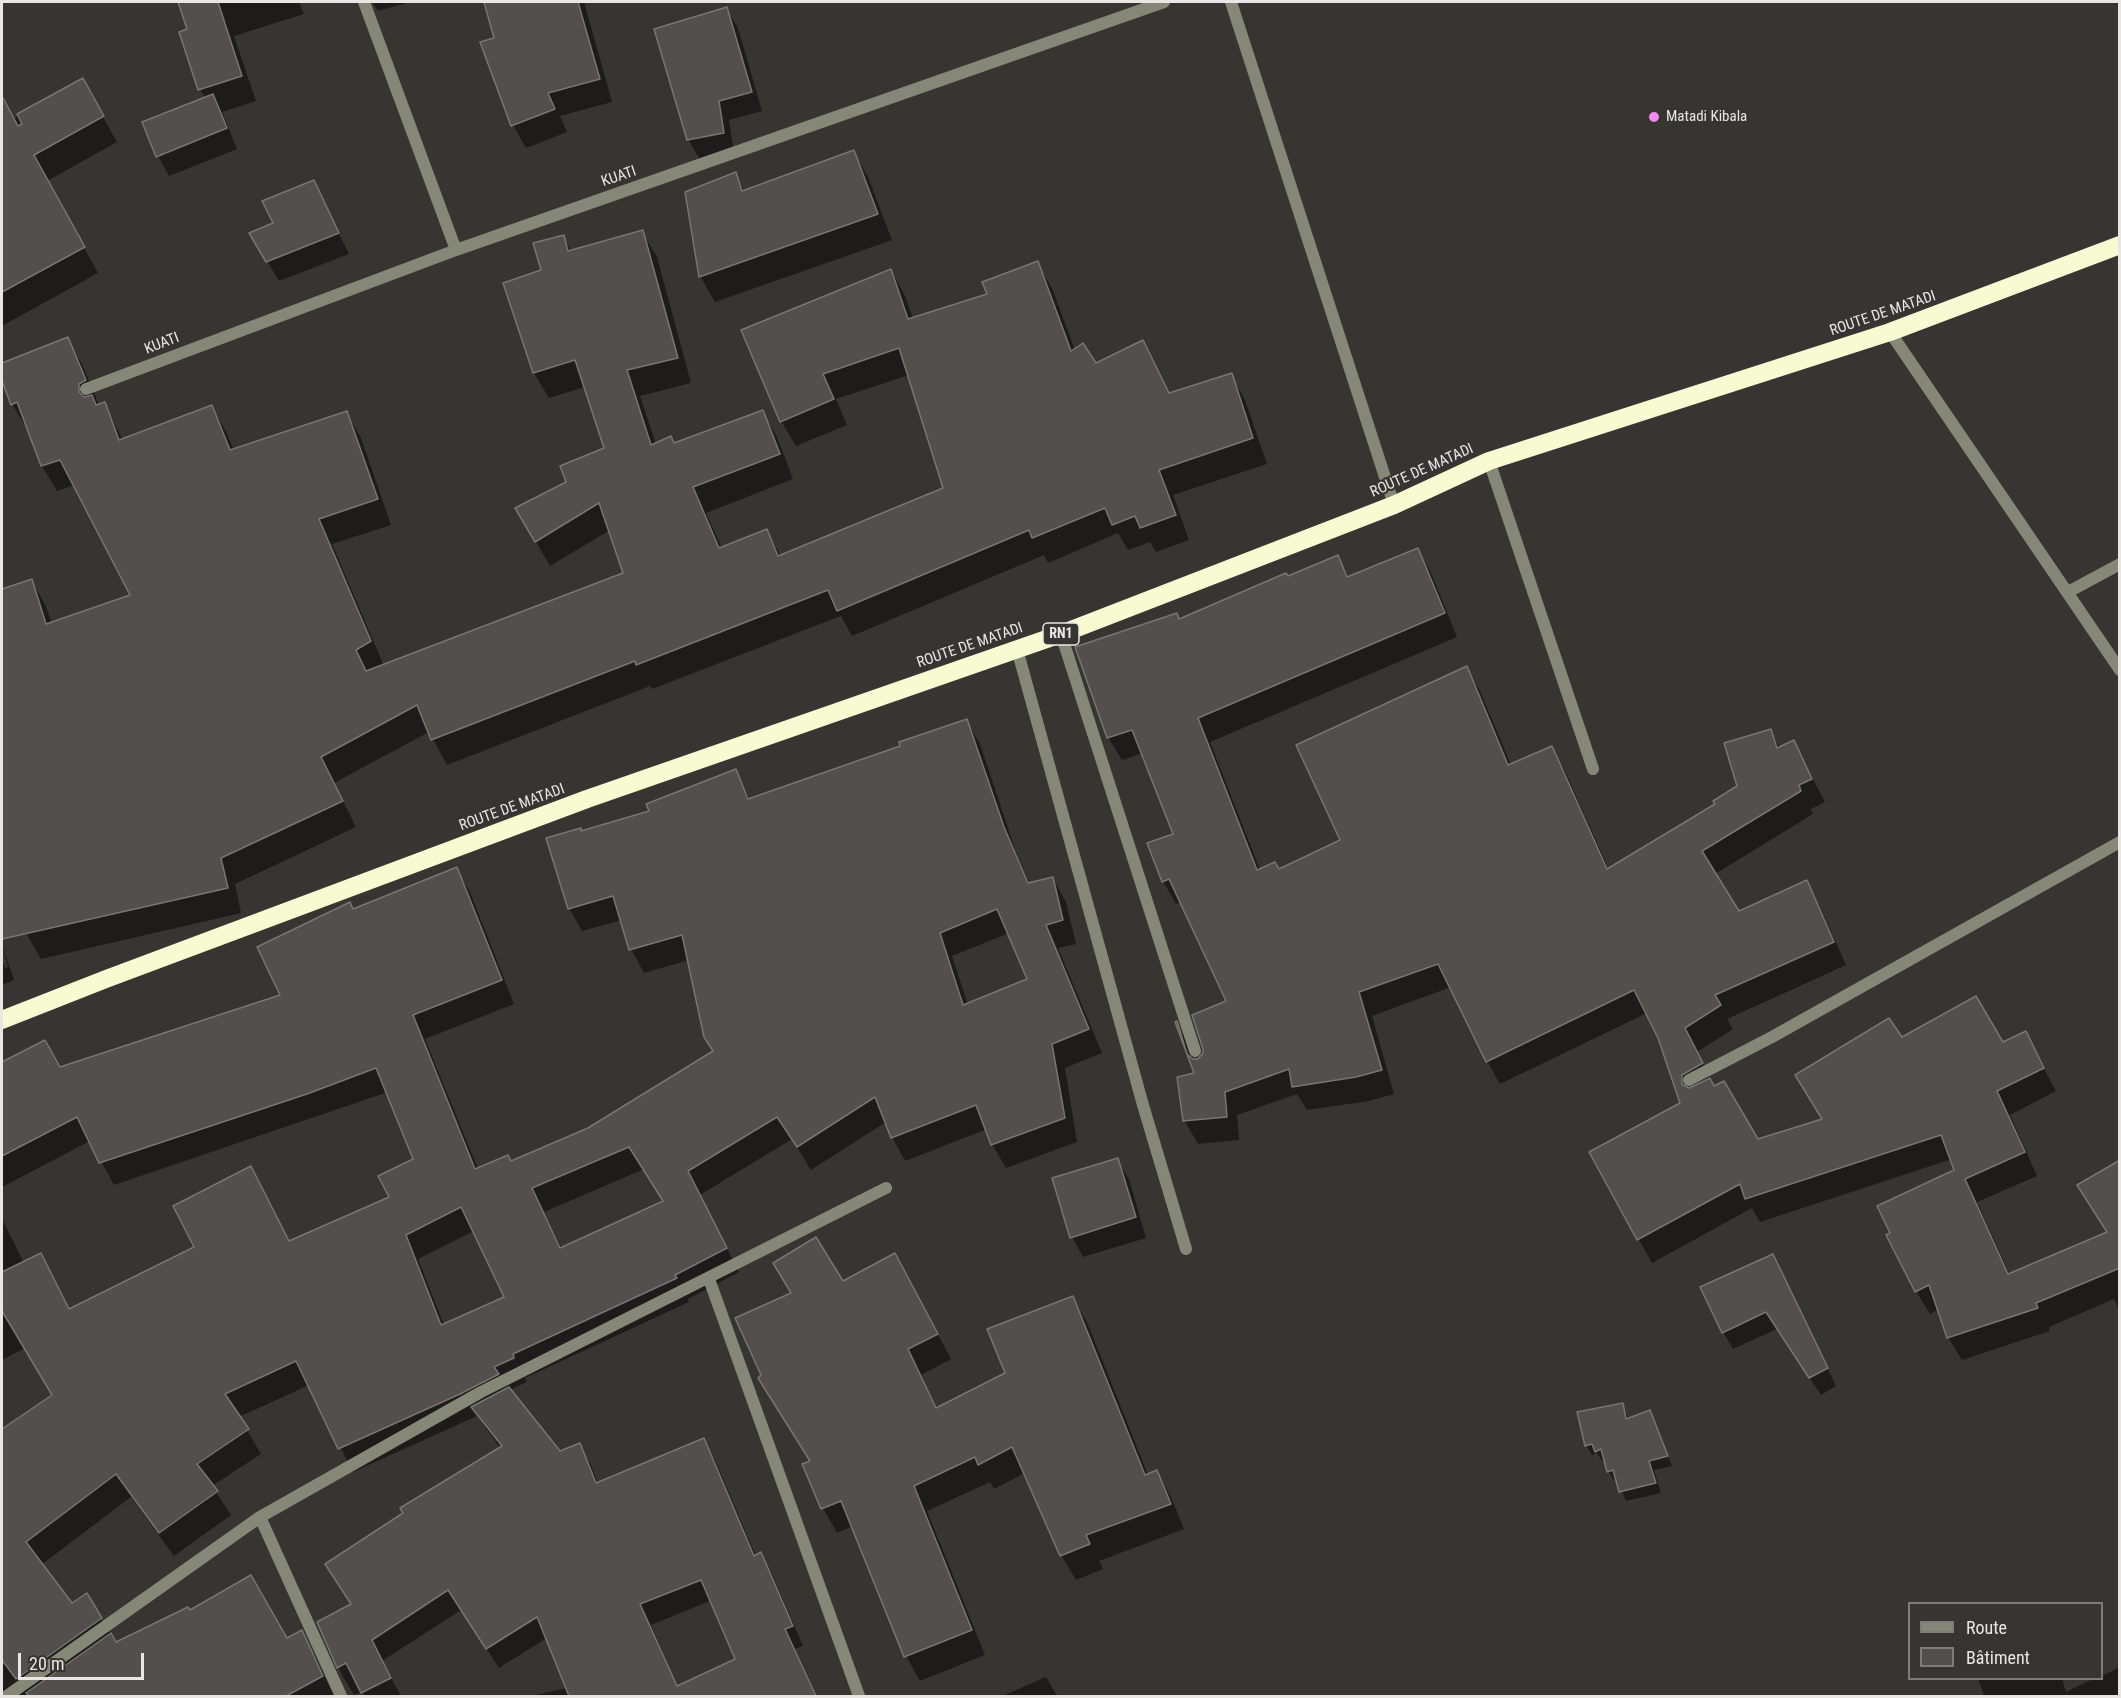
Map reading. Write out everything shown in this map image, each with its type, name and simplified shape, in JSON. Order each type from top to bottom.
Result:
[{"type":"highway","name":"ROUTE DE MATADI","points":[[2,1020],[117,974],[587,799],[1061,634],[1394,505],[1489,461],[1890,332],[2120,245]]},
{"type":"street","points":[[364,2],[456,250]]},
{"type":"street","name":"KUATI","points":[[86,389],[456,250],[1164,2]]},
{"type":"street","points":[[1231,2],[1394,505]]},
{"type":"street","points":[[1890,332],[2120,670]]},
{"type":"street","points":[[1489,461],[1593,769]]},
{"type":"street","points":[[2068,592],[2120,564]]},
{"type":"street","points":[[1061,634],[1195,1051]]},
{"type":"street","points":[[1017,649],[1143,1105],[1186,1249]]},
{"type":"street","points":[[1689,1080],[1772,1037],[2120,842]]},
{"type":"street","points":[[2,1689],[6,1696],[260,1517],[481,1392],[886,1188]]},
{"type":"street","points":[[709,1279],[859,1696]]},
{"type":"street","points":[[260,1517],[341,1696]]},
{"type":"building","points":[[178,2],[218,2],[242,76],[198,90],[179,32],[187,29]]},
{"type":"building","points":[[484,2],[578,2],[600,79],[548,93],[555,109],[511,126],[480,42],[494,38]]},
{"type":"building","points":[[727,7],[752,92],[719,101],[724,133],[687,140],[654,29]]},
{"type":"building","points":[[83,78],[104,116],[34,155],[85,247],[2,292],[2,96],[18,126],[22,124],[17,114]]},
{"type":"building","points":[[213,94],[227,128],[156,157],[142,122]]},
{"type":"building","points":[[854,150],[878,214],[699,277],[685,192],[736,172],[742,191]]},
{"type":"building","points":[[314,180],[339,233],[266,262],[249,233],[273,223],[262,201]]},
{"type":"building","points":[[643,230],[678,358],[627,370],[651,445],[671,436],[674,443],[763,410],[780,454],[693,487],[719,548],[767,529],[778,556],[943,488],[899,348],[823,374],[834,399],[780,422],[741,330],[891,269],[908,319],[987,294],[982,282],[1038,261],[1071,351],[1083,343],[1096,363],[1143,340],[1169,393],[1232,373],[1253,438],[1159,470],[1176,515],[1140,528],[1135,516],[1112,525],[1105,508],[1032,538],[1029,530],[837,611],[828,590],[636,665],[635,661],[431,740],[417,705],[321,757],[343,801],[221,858],[228,888],[2,939],[2,589],[32,579],[46,624],[130,595],[60,460],[41,466],[17,402],[11,405],[2,381],[2,363],[68,337],[86,380],[79,384],[79,392],[84,397],[92,395],[96,405],[105,402],[119,440],[212,405],[230,450],[347,411],[378,499],[319,519],[371,641],[356,650],[366,671],[623,573],[599,503],[535,542],[515,508],[566,482],[560,466],[604,448],[575,360],[533,373],[503,283],[541,270],[533,243],[564,235],[568,251]]},
{"type":"building","points":[[1418,548],[1445,613],[1198,718],[1257,870],[1275,862],[1279,869],[1340,840],[1296,745],[1467,666],[1508,765],[1552,746],[1607,869],[1715,804],[1713,801],[1737,786],[1724,743],[1771,729],[1777,748],[1794,740],[1812,779],[1799,785],[1801,791],[1702,851],[1739,911],[1807,880],[1834,942],[1715,995],[1721,1005],[1685,1028],[1703,1063],[1682,1075],[1682,1084],[1689,1088],[1710,1078],[1714,1086],[1724,1081],[1758,1139],[1822,1119],[1795,1075],[1889,1018],[1902,1037],[1976,996],[2003,1042],[2026,1031],[2044,1068],[1997,1091],[2025,1152],[1965,1179],[2008,1274],[2107,1232],[2077,1185],[2120,1160],[2120,1268],[2036,1303],[2038,1308],[1947,1338],[1929,1285],[1915,1292],[1886,1235],[1890,1233],[1877,1206],[1954,1170],[1941,1135],[1745,1199],[1740,1184],[1637,1240],[1589,1152],[1680,1103],[1658,1038],[1634,990],[1486,1062],[1438,964],[1359,992],[1382,1070],[1356,1077],[1292,1087],[1289,1069],[1225,1092],[1227,1117],[1183,1121],[1177,1077],[1194,1073],[1175,1022],[1177,1021],[1187,1054],[1193,1059],[1198,1059],[1203,1049],[1192,1015],[1226,1001],[1169,879],[1162,882],[1147,843],[1173,834],[1132,730],[1107,738],[1075,647],[1177,613],[1179,619],[1286,573],[1288,576],[1338,555],[1347,577]]},
{"type":"building","points":[[967,719],[1004,827],[1028,883],[1053,877],[1063,920],[1046,925],[1089,1029],[1052,1044],[1065,1118],[991,1145],[976,1105],[891,1138],[875,1097],[797,1147],[777,1117],[688,1171],[727,1248],[675,1275],[677,1278],[513,1354],[514,1358],[494,1367],[499,1374],[460,1394],[338,1449],[296,1361],[225,1394],[249,1429],[197,1464],[218,1491],[159,1533],[116,1474],[26,1542],[72,1603],[87,1593],[102,1618],[16,1679],[2,1660],[2,1429],[52,1395],[2,1311],[2,1272],[41,1253],[69,1309],[194,1247],[173,1206],[251,1166],[289,1241],[389,1197],[378,1176],[413,1159],[376,1068],[307,1094],[99,1163],[77,1117],[2,1156],[2,1062],[45,1040],[60,1067],[280,995],[257,947],[350,902],[353,909],[457,867],[502,980],[413,1015],[475,1169],[508,1155],[511,1161],[588,1128],[713,1051],[704,1037],[682,935],[629,950],[613,896],[568,909],[546,838],[581,828],[581,831],[649,811],[646,804],[736,769],[748,799],[900,746],[899,742]],"holes":[[[997,909],[1027,979],[963,1005],[940,933]],[[629,1147],[663,1201],[560,1248],[532,1188]],[[461,1207],[504,1297],[441,1325],[406,1235]]]},
{"type":"building","points":[[1118,1158],[1136,1217],[1070,1238],[1052,1178]]},
{"type":"building","points":[[816,1237],[843,1281],[895,1253],[938,1334],[908,1349],[936,1408],[1005,1373],[987,1329],[1073,1296],[1145,1475],[1157,1470],[1171,1504],[1086,1535],[1090,1544],[1060,1556],[1012,1447],[978,1465],[975,1457],[914,1486],[972,1630],[904,1657],[841,1501],[821,1509],[802,1464],[810,1461],[758,1378],[761,1375],[735,1318],[791,1293],[773,1263]]},
{"type":"building","points":[[1773,1254],[1828,1368],[1809,1378],[1766,1312],[1722,1333],[1700,1287]]},
{"type":"building","points":[[509,1387],[560,1451],[580,1443],[596,1483],[704,1438],[754,1556],[761,1552],[793,1626],[785,1629],[816,1696],[569,1696],[537,1617],[486,1649],[448,1590],[372,1640],[391,1678],[361,1693],[346,1663],[337,1668],[317,1622],[351,1604],[325,1564],[403,1513],[400,1508],[502,1446],[471,1407]],"holes":[[[701,1580],[735,1659],[677,1686],[640,1604]]]},
{"type":"building","points":[[1623,1403],[1626,1419],[1650,1410],[1668,1456],[1649,1461],[1656,1483],[1619,1492],[1613,1470],[1607,1472],[1601,1449],[1595,1452],[1592,1444],[1585,1446],[1577,1412]]},
{"type":"building","points":[[251,1575],[287,1638],[302,1630],[323,1676],[286,1696],[29,1696],[26,1693],[111,1633],[116,1642],[188,1607],[190,1610]]},
{"type":"place","name":"Matadi Kibala","points":[[1654,117]]}]
